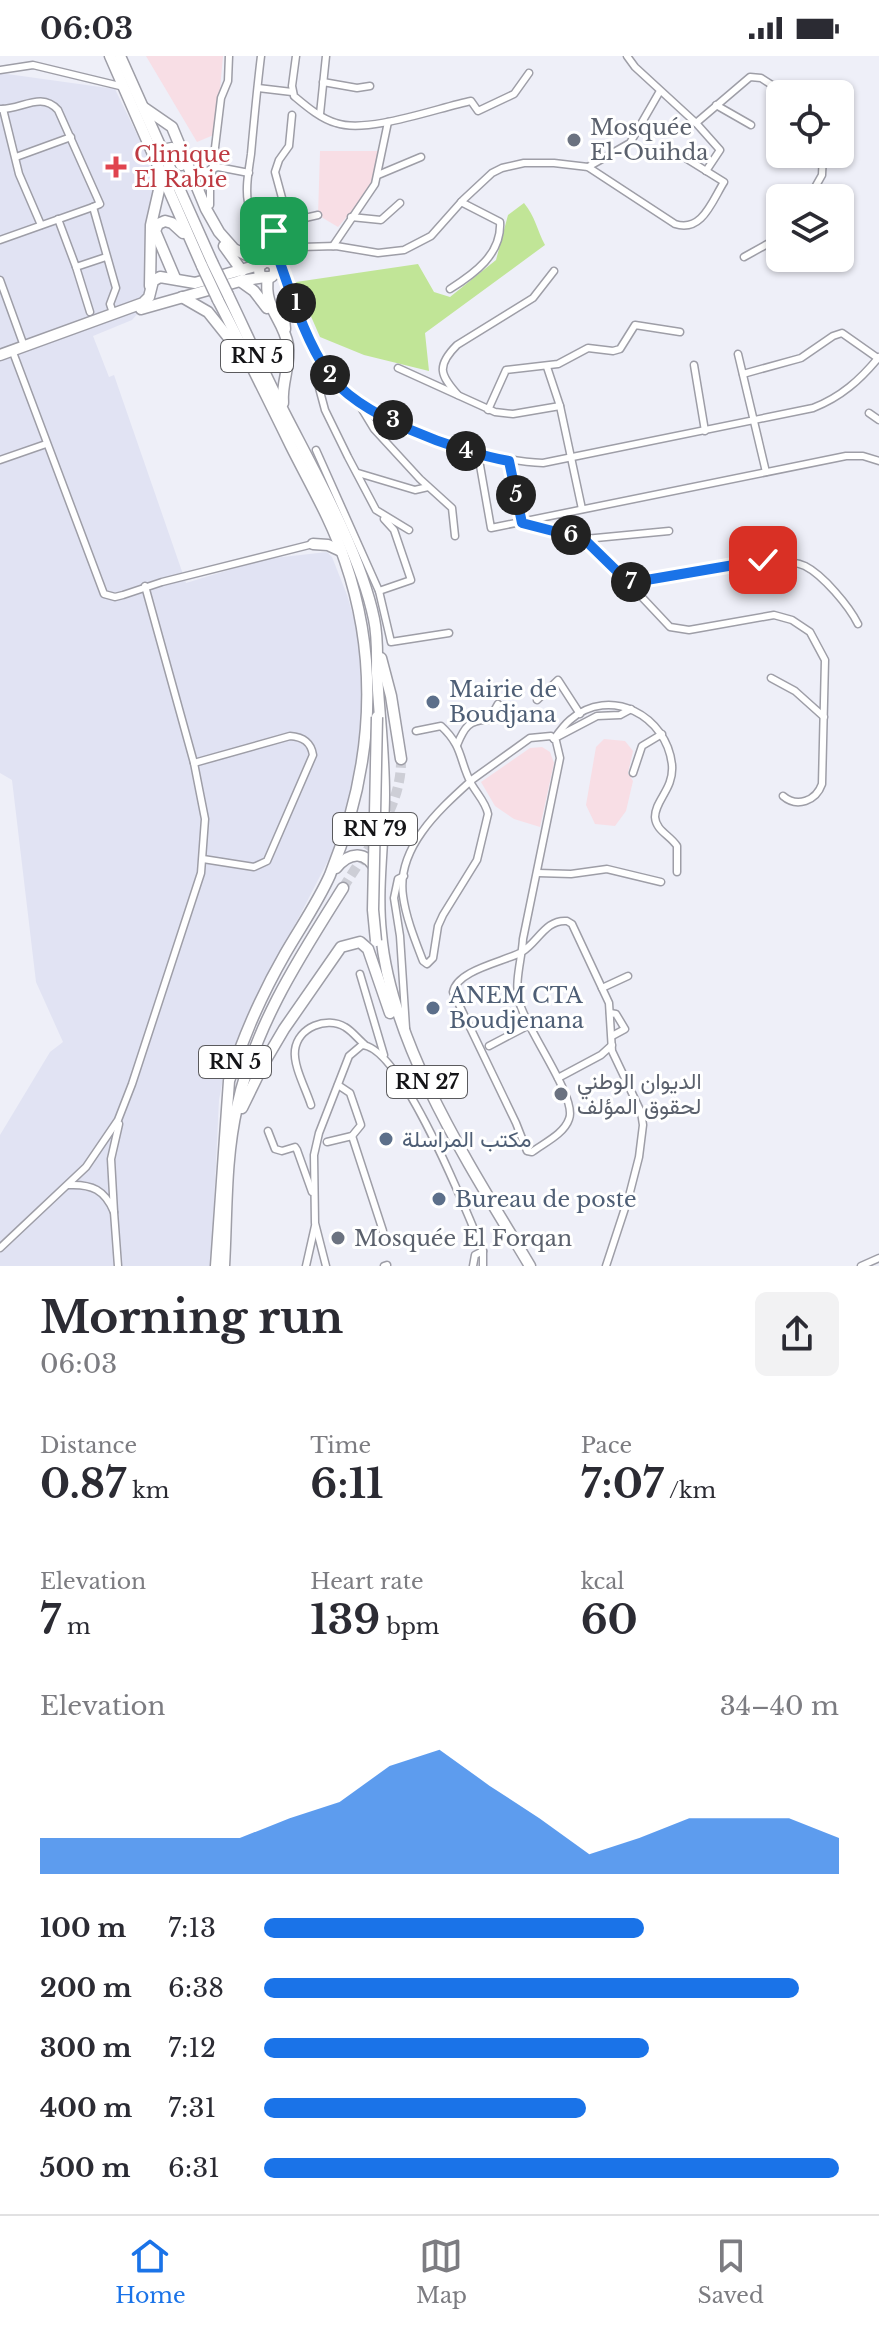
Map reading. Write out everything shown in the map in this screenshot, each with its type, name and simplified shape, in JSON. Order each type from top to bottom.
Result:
[{"type":"highway","name":"RN 5","points":[[110,56],[190,240],[207,264]]},
{"type":"highway","name":"RN 5","points":[[120,56],[162,150],[207,264],[333,531],[357,601],[368,658],[367,738],[354,806],[328,879],[267,988],[229,1081],[216,1266]]},
{"type":"highway","points":[[143,107],[172,127],[219,232],[234,249],[267,263]]},
{"type":"highway","points":[[162,150],[168,147],[175,151],[208,224],[241,276],[274,315]]},
{"type":"highway","points":[[155,162],[159,190],[151,225],[148,277],[156,296],[168,300]]},
{"type":"highway","points":[[175,278],[158,242],[156,228],[163,221],[170,222],[190,240]]},
{"type":"highway","points":[[267,233],[262,249],[267,263]]},
{"type":"highway","points":[[0,358],[182,297],[241,276],[267,263]]},
{"type":"highway","points":[[267,263],[259,271],[266,277],[267,297],[285,335]]},
{"type":"highway","points":[[0,358],[24,346],[143,303],[156,279],[164,276],[186,283],[241,276],[266,277]]},
{"type":"highway","points":[[286,417],[282,389],[288,351],[283,307],[291,291]]},
{"type":"highway","points":[[182,297],[208,312],[231,340],[248,348],[265,362],[273,365],[280,363],[288,351]]},
{"type":"highway","name":"RN 5","points":[[248,348],[317,474],[355,563],[374,616],[401,759]]},
{"type":"highway","points":[[313,544],[326,539],[333,531]]},
{"type":"highway","points":[[313,544],[328,545],[341,551]]},
{"type":"highway","name":"RN 79","points":[[378,644],[384,793],[381,879]]},
{"type":"highway","name":"RN 79","points":[[368,658],[379,717],[373,910],[376,941]]},
{"type":"highway","points":[[328,879],[342,860],[358,855],[371,860],[381,879]]},
{"type":"highway","name":"RN 27","points":[[381,879],[379,907],[384,959],[392,996],[407,1036],[449,1125],[524,1263]]},
{"type":"highway","name":"RN 5","points":[[224,1266],[231,1140],[244,1080],[260,1032],[302,952],[343,888]]},
{"type":"highway","name":"RN 27","points":[[376,941],[390,1013],[403,1044],[441,1118],[524,1263]]},
{"type":"highway","points":[[231,1140],[264,1063],[312,986],[341,947],[360,942],[368,949],[390,1013]]},
{"type":"street","points":[[210,205],[221,98],[228,82],[229,56]]},
{"type":"street","points":[[261,56],[248,206],[267,233],[267,263],[291,291],[328,373],[358,403],[374,429],[452,508],[455,536]]},
{"type":"street","points":[[292,92],[296,56]]},
{"type":"street","points":[[320,114],[326,56]]},
{"type":"street","points":[[627,56],[720,150],[706,171]]},
{"type":"street","points":[[1,69],[33,65],[124,87]]},
{"type":"street","points":[[258,88],[292,92],[340,125],[388,122],[471,101],[478,111],[514,94],[529,73]]},
{"type":"street","points":[[696,123],[750,77],[766,81]]},
{"type":"street","points":[[323,82],[357,88],[370,86]]},
{"type":"street","points":[[588,167],[630,143],[660,91]]},
{"type":"street","points":[[0,240],[100,204],[58,110],[51,103],[41,100],[2,109],[19,174],[41,225]]},
{"type":"street","points":[[716,105],[751,125]]},
{"type":"street","points":[[288,220],[275,172],[289,146],[292,115]]},
{"type":"street","points":[[333,246],[378,175],[388,122]]},
{"type":"street","points":[[16,157],[71,137]]},
{"type":"street","points":[[378,175],[421,157]]},
{"type":"street","points":[[267,263],[301,247],[333,246],[378,253],[404,250],[431,236],[461,202],[502,168],[539,163],[588,167],[675,224],[688,227],[701,220],[724,182],[687,159]]},
{"type":"street","points":[[193,176],[218,167],[249,173]]},
{"type":"street","points":[[450,289],[476,272],[489,258],[501,226],[500,222],[461,202]]},
{"type":"street","points":[[351,217],[381,220],[400,203]]},
{"type":"street","points":[[93,207],[116,288],[110,304],[113,313]]},
{"type":"street","points":[[267,233],[288,220],[318,215]]},
{"type":"street","points":[[58,219],[90,312]]},
{"type":"street","points":[[744,257],[766,245]]},
{"type":"street","points":[[76,267],[106,257]]},
{"type":"street","points":[[460,397],[444,379],[442,370],[448,354],[457,345],[533,298],[554,271]]},
{"type":"street","points":[[0,280],[24,346]]},
{"type":"street","points":[[488,410],[506,370],[547,367],[588,348],[620,349],[635,325],[680,332]]},
{"type":"street","points":[[358,403],[453,447],[509,461],[543,463],[813,408],[853,386],[879,358],[842,333],[801,358],[743,374]]},
{"type":"street","points":[[319,353],[318,384],[325,410],[379,514],[394,530],[411,580],[379,591]]},
{"type":"street","points":[[738,354],[766,472]]},
{"type":"street","points":[[14,355],[104,594],[115,597],[145,586],[313,544]]},
{"type":"street","points":[[694,365],[705,431]]},
{"type":"street","points":[[547,367],[560,406],[582,509]]},
{"type":"street","points":[[398,368],[488,410],[513,414],[560,406]]},
{"type":"street","points":[[869,413],[879,420]]},
{"type":"street","points":[[0,460],[46,444]]},
{"type":"street","points":[[316,450],[379,591],[391,642],[449,633]]},
{"type":"street","points":[[478,454],[491,528],[846,456],[863,456],[879,461]]},
{"type":"street","points":[[509,461],[522,523]]},
{"type":"street","points":[[358,473],[415,490],[428,487]]},
{"type":"street","points":[[379,514],[409,530]]},
{"type":"street","points":[[522,523],[584,539],[669,531]]},
{"type":"street","points":[[584,539],[663,621],[678,630],[774,615],[803,625],[810,632],[823,652],[824,717],[820,790],[812,798],[799,803],[783,796]]},
{"type":"street","points":[[355,563],[366,558]]},
{"type":"street","points":[[629,583],[763,560],[789,563],[804,566],[820,579],[851,610],[858,624]]},
{"type":"street","points":[[118,1266],[112,1147],[198,888],[205,819],[194,763],[145,586]]},
{"type":"street","points":[[771,678],[795,691],[824,717]]},
{"type":"street","points":[[537,700],[558,680],[580,714]]},
{"type":"street","points":[[457,745],[466,726],[479,719],[489,720],[498,704]]},
{"type":"street","points":[[554,739],[571,719],[605,706],[631,709],[653,722],[669,747],[673,774],[655,819],[658,827],[677,846],[677,872]]},
{"type":"street","points":[[554,739],[597,716],[620,715],[631,709]]},
{"type":"street","points":[[416,731],[441,726],[457,745],[470,782],[487,807],[487,824],[477,860],[443,915],[433,958],[427,964],[423,961],[410,926],[403,896],[404,876],[418,838],[440,810],[470,782],[530,738],[543,735],[554,739],[559,749],[560,758],[522,952],[518,1000],[571,1105],[570,1117],[562,1130],[532,1152],[527,1151],[455,998],[453,987],[462,978],[522,952],[551,925],[567,921],[572,924],[602,988],[610,1013],[615,1061],[641,1112],[643,1138],[629,1196],[606,1266]]},
{"type":"street","points":[[633,773],[642,746],[662,734]]},
{"type":"street","points":[[194,763],[290,736],[304,739],[313,755],[267,861],[254,867],[203,859]]},
{"type":"street","points":[[538,873],[571,874],[607,869],[661,882]]},
{"type":"street","points":[[404,876],[398,879],[394,898],[400,936],[407,1036]]},
{"type":"street","points":[[508,957],[520,971]]},
{"type":"street","points":[[360,974],[386,1058],[441,1152],[483,1251],[483,1266]]},
{"type":"street","points":[[602,988],[628,976]]},
{"type":"street","points":[[610,1013],[616,1014],[625,1029],[612,1036]]},
{"type":"street","points":[[311,1105],[295,1053],[300,1037],[316,1025],[331,1023],[344,1026],[386,1058]]},
{"type":"street","points":[[484,1057],[489,1046],[529,1025]]},
{"type":"street","points":[[476,1042],[489,1046]]},
{"type":"street","points":[[306,1266],[315,1223],[314,1155],[319,1133],[349,1056],[356,1047],[365,1045]]},
{"type":"street","points":[[558,1078],[601,1055],[612,1045]]},
{"type":"street","points":[[601,1055],[615,1061]]},
{"type":"street","points":[[327,1142],[352,1136],[361,1125],[350,1093],[338,1085]]},
{"type":"street","points":[[0,1248],[69,1185],[97,1154],[124,1107]]},
{"type":"street","points":[[268,1131],[275,1149],[282,1151],[295,1147],[297,1150],[316,1203]]},
{"type":"street","points":[[352,1136],[383,1231]]},
{"type":"street","points":[[69,1185],[91,1187],[102,1192],[114,1212]]},
{"type":"street","points":[[315,1223],[326,1266]]},
{"type":"street","points":[[473,1266],[475,1255],[483,1251]]},
{"type":"street","points":[[861,1266],[879,1258]]},
{"type":"shaded area","points":[[146,56],[223,56],[216,134],[197,142]]},
{"type":"shaded area","points":[[0,73],[115,89],[147,155],[155,185],[148,302],[132,320],[93,336],[109,377],[114,375],[186,583],[265,559],[327,552],[332,557],[347,595],[361,642],[365,680],[362,735],[349,808],[334,849],[249,1014],[223,1079],[219,1100],[211,1266],[0,1266],[0,1135],[50,1052],[63,1042],[36,982],[12,780],[0,773]]},
{"type":"shaded area","points":[[320,151],[378,151],[380,165],[370,190],[338,227],[318,215]]},
{"type":"shaded area","points":[[604,739],[625,741],[633,751],[628,773],[633,781],[626,811],[615,826],[595,824],[586,805],[596,747]]},
{"type":"shaded area","points":[[542,747],[550,752],[554,763],[540,827],[514,819],[495,806],[481,782],[530,748]]},
{"type":"green space","points":[[524,203],[545,245],[425,333],[429,371],[364,355],[320,337],[296,282],[418,264],[434,292],[450,297],[496,260],[508,215]]},
{"type":"tunnel","points":[[343,888],[390,811],[400,777],[401,759]]},
{"type":"place","name":"Mosquée El-Ouihda","points":[[574,140]]},
{"type":"place","name":"Clinique El Rabie","points":[[116,167]]},
{"type":"place","name":"Mairie de Boudjana","points":[[433,702]]},
{"type":"place","name":"ANEM CTA Boudjenana","points":[[433,1008]]},
{"type":"place","name":"الديوان الوطني لحقوق المؤلف","points":[[561,1094]]},
{"type":"place","name":"مكتب المراسلة","points":[[386,1139]]},
{"type":"place","name":"Bureau de poste","points":[[439,1199]]},
{"type":"place","name":"Mosquée El Forqan","points":[[338,1238]]},
{"type":"route","points":[[274,231],[269,236],[310,338],[328,373],[351,397],[381,415],[453,447],[509,461],[522,523],[590,542],[629,583],[763,560]]}]
